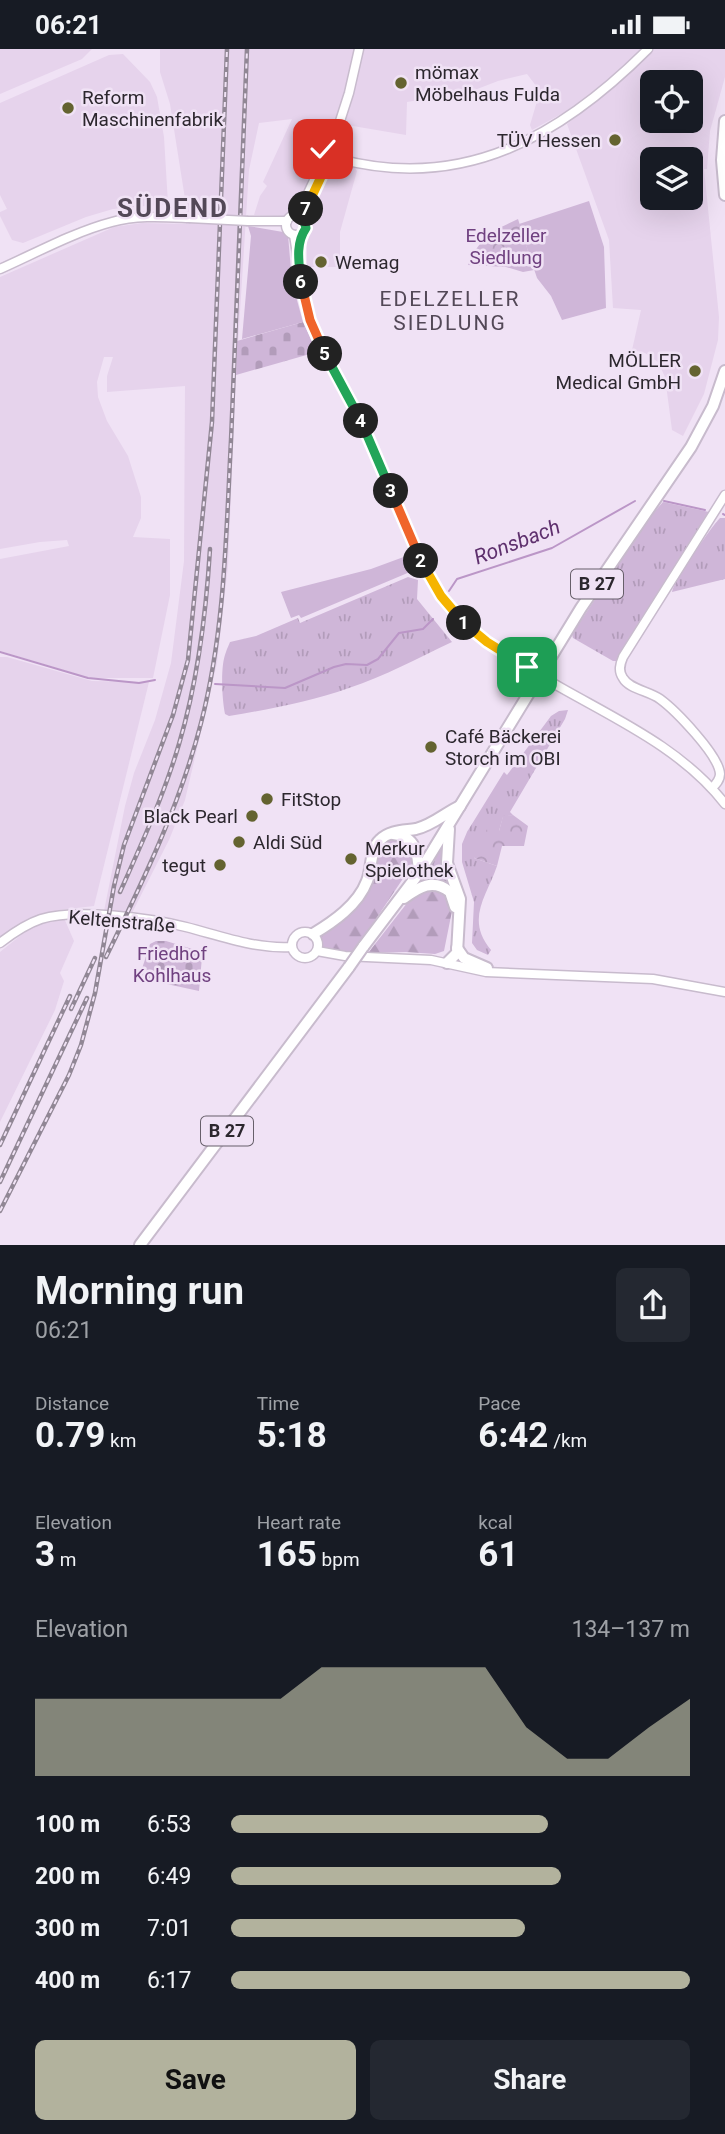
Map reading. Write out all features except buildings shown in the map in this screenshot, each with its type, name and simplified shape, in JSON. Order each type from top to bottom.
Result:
[{"type":"highway","points":[[725,121],[722,160],[725,195]]},
{"type":"highway","name":"B 27","points":[[141,1245],[419,873],[581,608],[691,447],[713,406],[725,371]]},
{"type":"highway","points":[[315,941],[325,927],[361,893],[376,846],[386,835],[422,827],[460,806]]},
{"type":"highway","points":[[447,963],[456,956],[460,899],[447,858],[451,823]]},
{"type":"highway","points":[[386,835],[400,835],[413,843],[419,873]]},
{"type":"highway","points":[[399,902],[426,885],[437,885],[450,892],[455,901],[455,918],[447,963]]},
{"type":"highway","points":[[457,948],[464,958],[487,968]]},
{"type":"main road","points":[[324,164],[320,157],[321,151],[332,146],[349,93],[359,49]]},
{"type":"main road","points":[[339,159],[380,167],[415,169],[450,166],[492,154],[539,134],[578,111],[616,81],[648,49]]},
{"type":"main road","points":[[332,146],[337,150],[339,159]]},
{"type":"main road","points":[[324,164],[334,165],[339,159]]},
{"type":"main road","points":[[298,235],[306,228],[301,217],[324,164]]},
{"type":"main road","points":[[287,224],[293,216],[301,217]]},
{"type":"main road","points":[[0,269],[93,228],[113,222],[153,217],[287,224],[298,235],[303,297],[314,331],[371,443],[416,553],[432,583],[459,618],[487,642],[664,748],[688,765],[725,804]]},
{"type":"main road","points":[[712,788],[719,779],[719,771],[699,738],[663,701],[627,683],[620,669],[623,657],[725,495]]},
{"type":"main road","name":"Keltenstraße","points":[[0,943],[23,927],[41,919],[73,914],[158,922],[259,946],[291,947],[295,954],[303,958],[311,957],[315,941],[345,956],[405,958],[447,963],[486,972],[645,978],[725,992]]},
{"type":"main road","points":[[291,947],[292,939],[298,933],[307,931],[315,941]]},
{"type":"main road","name":"Keltenstraße","points":[[447,963],[457,961],[502,972]]},
{"type":"shaded area","points":[[0,49],[92,49],[82,59],[0,94]]},
{"type":"shaded area","points":[[160,49],[725,49],[725,77],[710,131],[707,169],[704,169],[719,317],[718,340],[704,394],[683,436],[672,430],[665,377],[658,362],[645,353],[632,350],[641,310],[613,308],[609,240],[567,124],[620,82],[614,75],[585,101],[532,130],[530,125],[540,91],[527,74],[472,91],[407,102],[406,135],[347,125],[342,142],[343,150],[357,171],[340,232],[340,267],[307,267],[310,217],[254,215],[260,196],[267,186],[263,182],[292,119],[259,123],[249,170],[236,375],[228,566],[217,663],[185,800],[169,840],[132,913],[104,911],[125,806],[134,773],[155,720],[171,663],[184,561],[185,386],[107,392],[107,376],[113,357],[104,357],[97,382],[98,397],[107,421],[128,456],[141,497],[141,518],[133,537],[170,539],[170,595],[153,678],[90,678],[0,651],[0,559],[69,546],[67,540],[0,549],[0,277],[114,227],[142,223],[186,224],[186,205],[170,104],[160,72]]},
{"type":"shaded area","points":[[123,54],[150,82],[157,97],[164,137],[168,204],[113,209],[23,243],[12,240],[0,216],[0,212],[7,209],[0,195],[0,103],[109,55]]},
{"type":"shaded area","points":[[0,657],[92,681],[149,682],[94,906],[59,910],[26,920],[0,937]]},
{"type":"shaded area","points":[[64,918],[74,941],[60,973],[64,981],[55,1010],[0,1122],[0,952],[30,928]]},
{"type":"green space","points":[[589,201],[604,247],[606,308],[562,320],[551,296],[537,278],[519,224]]},
{"type":"green space","name":"Edelzeller Siedlung","points":[[518,219],[534,270],[523,272],[506,267],[468,265],[482,241]]},
{"type":"green space","points":[[248,226],[288,235],[292,282],[303,322],[242,339],[251,236]]},
{"type":"green space","points":[[303,322],[317,352],[236,375],[237,341]]},
{"type":"green space","points":[[663,502],[709,512],[616,661],[613,661],[573,638],[572,634],[649,518]]},
{"type":"green space","points":[[720,518],[725,518],[725,579],[672,592],[685,567]]},
{"type":"green space","points":[[412,556],[417,569],[301,618],[299,615],[291,618],[281,592],[371,569]]},
{"type":"green space","points":[[408,577],[418,580],[417,599],[452,642],[376,678],[334,693],[275,708],[229,716],[225,714],[222,674],[230,642],[256,636],[298,618],[300,623]]},
{"type":"green space","points":[[568,710],[510,812],[513,815],[503,817],[499,831],[474,858],[497,866],[480,908],[480,928],[483,939],[491,950],[488,955],[477,950],[472,943],[474,902],[462,862],[462,844],[504,772],[507,775],[551,716]]},
{"type":"green space","points":[[513,815],[528,826],[524,846],[502,846],[497,866],[474,858],[488,827],[499,831],[503,816]]},
{"type":"green space","points":[[394,837],[409,841],[414,862],[354,952],[327,950],[320,944],[320,938],[357,904],[383,842]]},
{"type":"green space","points":[[445,841],[456,891],[417,887]]},
{"type":"green space","points":[[426,889],[445,891],[452,911],[444,951],[435,954],[368,953],[411,898]]},
{"type":"green space","name":"Friedhof Kohlhaus","points":[[166,941],[199,951],[202,957],[199,991],[139,978],[150,944]]},
{"type":"waterway","name":"Ronsbach","points":[[449,591],[457,579],[552,548],[635,501]]},
{"type":"waterway","name":"Ronsbach","points":[[664,501],[705,510]]},
{"type":"waterway","name":"Ronsbach","points":[[215,684],[285,688],[334,667],[346,664],[367,665],[378,659],[399,633],[423,629],[433,619]]},
{"type":"waterway","name":"Ronsbach","points":[[0,652],[88,678],[139,683],[155,680]]},
{"type":"railway","points":[[0,1211],[69,1075],[81,1045],[95,993],[124,845],[173,715],[188,660],[212,422],[227,49]]},
{"type":"railway","points":[[106,957],[147,871],[182,783],[201,723],[215,653],[228,511],[247,49]]},
{"type":"railway","points":[[120,892],[160,800],[186,720],[200,647],[210,549]]},
{"type":"railway","points":[[71,1009],[95,958]]},
{"type":"railway","points":[[0,1145],[70,996]]},
{"type":"railway","points":[[0,1182],[87,998]]},
{"type":"place","name":"mömax Möbelhaus Fulda","points":[[401,83]]},
{"type":"place","name":"Reform Maschinenfabrik","points":[[68,108]]},
{"type":"place","name":"TÜV Hessen","points":[[615,140]]},
{"type":"place","name":"Wemag","points":[[321,262]]},
{"type":"place","name":"MÖLLER Medical GmbH","points":[[695,371]]},
{"type":"place","name":"Café Bäckerei Storch im OBI","points":[[431,747]]},
{"type":"place","name":"FitStop","points":[[267,799]]},
{"type":"place","name":"Black Pearl","points":[[252,816]]},
{"type":"place","name":"Aldi Süd","points":[[239,842]]},
{"type":"place","name":"Merkur Spielothek","points":[[351,859]]},
{"type":"place","name":"tegut","points":[[220,865]]},
{"type":"district","name":"SÜDEND","points":[[173,208]]},
{"type":"district","name":"EDELZELLER SIEDLUNG","points":[[450,311]]},
{"type":"route","points":[[323,149],[320,160],[326,166],[304,213],[306,228],[301,234],[298,249],[303,297],[314,331],[371,443],[413,546],[432,583],[467,626],[502,653],[527,667]]}]
